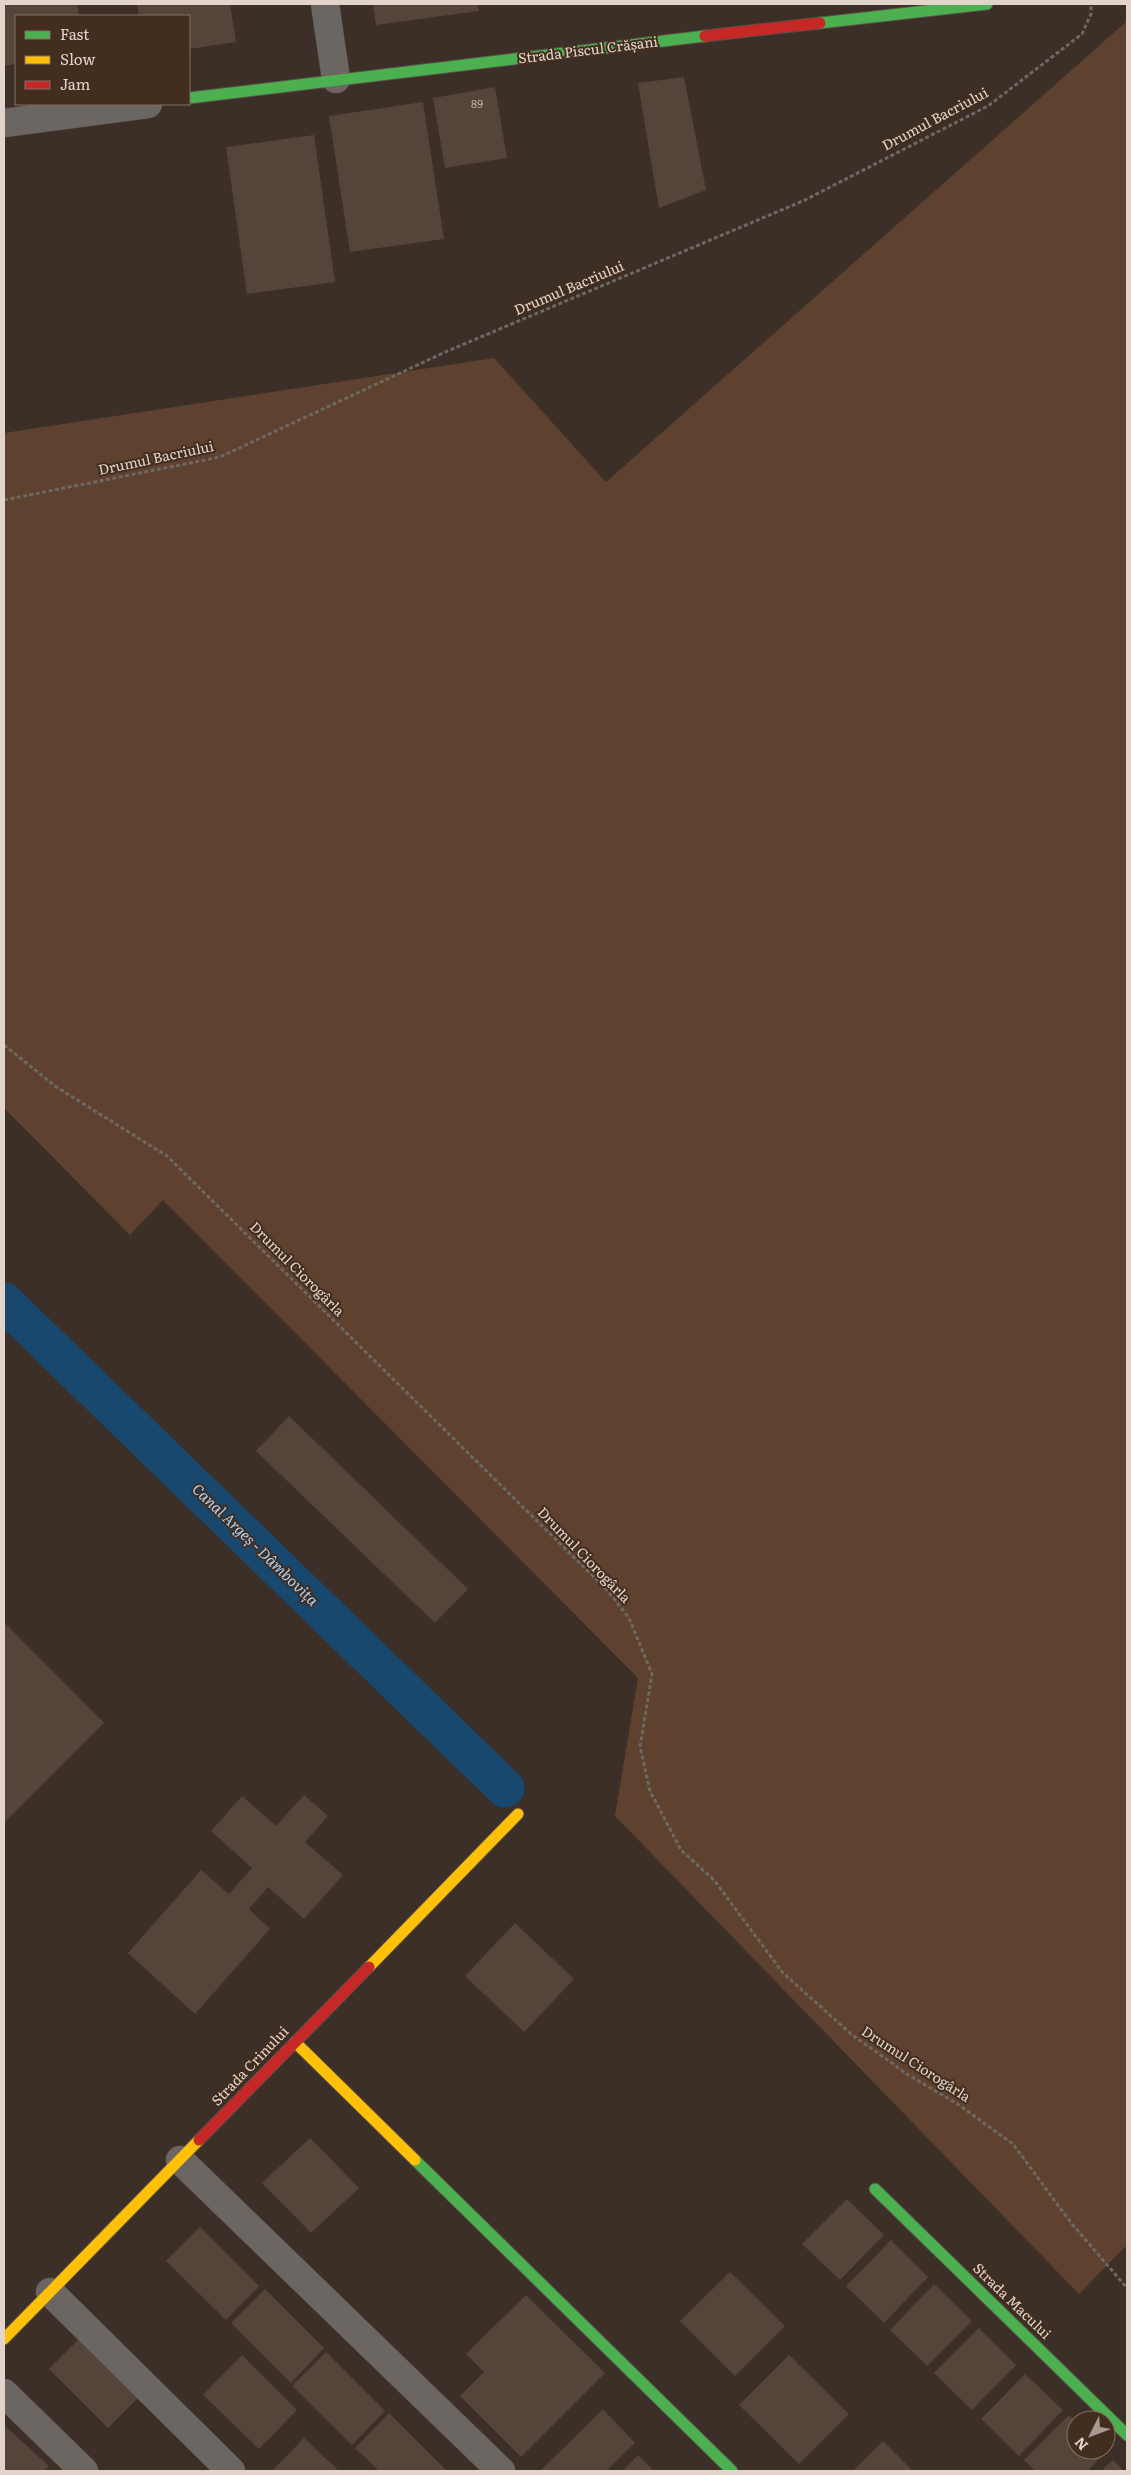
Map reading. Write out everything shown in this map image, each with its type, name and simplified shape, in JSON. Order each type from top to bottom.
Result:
[{"type":"street","points":[[325,4],[336,79]]},
{"type":"street","name":"Strada Piscul Crășani","points":[[190,98],[336,79],[987,4]]},
{"type":"street","points":[[4,123],[140,105]]},
{"type":"street","name":"Strada Crinului","points":[[4,2339],[518,1814]]},
{"type":"street","points":[[295,2042],[732,2471]]},
{"type":"street","points":[[180,2160],[501,2471]]},
{"type":"street","name":"Strada Macului","points":[[875,2189],[1127,2435]]},
{"type":"street","points":[[50,2292],[231,2471]]},
{"type":"street","points":[[4,2393],[84,2471]]},
{"type":"path","name":"Drumul Bacriului","points":[[4,500],[220,457],[443,353],[805,200],[988,106],[1082,34],[1091,14],[1091,4]]},
{"type":"path","name":"Drumul Ciorogârla","points":[[4,1045],[55,1086],[167,1156],[608,1591],[629,1618],[652,1674],[640,1747],[650,1791],[681,1850],[714,1880],[783,1973],[851,2034],[907,2074],[959,2105],[1013,2144],[1072,2224],[1127,2288]]},
{"type":"shaded area","points":[[1127,21],[1127,2245],[1079,2294],[615,1816],[638,1678],[163,1200],[130,1235],[4,1108],[4,433],[494,358],[606,482]]},
{"type":"building","points":[[4,4],[77,4],[79,15],[15,15],[15,64],[4,66]]},
{"type":"building","points":[[137,4],[230,4],[236,42],[190,49],[190,15],[139,15]]},
{"type":"building","points":[[373,4],[478,4],[479,11],[376,25]]},
{"type":"building","points":[[684,77],[706,190],[659,208],[638,83]]},
{"type":"building","points":[[495,87],[507,158],[445,168],[433,98]]},
{"type":"building","points":[[423,102],[444,239],[350,252],[329,116]]},
{"type":"building","points":[[314,135],[335,282],[247,294],[226,147]]},
{"type":"building","points":[[289,1416],[468,1589],[435,1623],[256,1451]]},
{"type":"building","points":[[4,1622],[104,1723],[4,1823]]},
{"type":"building","points":[[304,1795],[328,1816],[305,1842],[343,1875],[304,1919],[268,1887],[249,1909],[270,1929],[195,2014],[128,1953],[201,1870],[229,1894],[252,1868],[211,1831],[242,1796],[276,1826]]},
{"type":"building","points":[[515,1923],[574,1979],[524,2032],[465,1976]]},
{"type":"building","points":[[310,2138],[359,2188],[311,2233],[262,2183]]},
{"type":"building","points":[[847,2199],[884,2235],[840,2280],[802,2244]]},
{"type":"building","points":[[200,2227],[259,2286],[226,2320],[166,2261]]},
{"type":"building","points":[[891,2240],[928,2277],[884,2323],[846,2286]]},
{"type":"building","points":[[730,2272],[785,2326],[735,2376],[680,2321]]},
{"type":"building","points":[[934,2284],[972,2321],[927,2366],[890,2330]]},
{"type":"building","points":[[265,2289],[324,2348],[291,2383],[231,2323]]},
{"type":"building","points":[[526,2295],[605,2373],[521,2457],[460,2396],[484,2372],[466,2354]]},
{"type":"building","points":[[979,2328],[1016,2365],[972,2410],[934,2373]]},
{"type":"building","points":[[83,2335],[142,2394],[108,2428],[49,2369]]},
{"type":"building","points":[[326,2352],[385,2411],[352,2445],[292,2386]]},
{"type":"building","points":[[242,2355],[297,2410],[259,2449],[203,2395]]},
{"type":"building","points":[[789,2355],[849,2414],[799,2464],[739,2405]]},
{"type":"building","points":[[1025,2374],[1063,2410],[1019,2456],[981,2419]]},
{"type":"building","points":[[603,2409],[635,2443],[606,2471],[540,2471]]},
{"type":"building","points":[[389,2413],[447,2471],[379,2471],[355,2448]]},
{"type":"building","points":[[1066,2418],[1066,2460],[1098,2460],[1087,2471],[1035,2471],[1024,2460]]},
{"type":"building","points":[[4,2425],[49,2466],[44,2471],[4,2471]]},
{"type":"building","points":[[304,2438],[339,2471],[272,2471]]},
{"type":"building","points":[[883,2441],[913,2471],[853,2471]]},
{"type":"building","points":[[638,2455],[654,2471],[622,2471]]},
{"type":"building","points":[[1113,2460],[1124,2471],[1101,2471]]},
{"type":"waterway","name":"Canal Argeș - Dâmbovița","points":[[4,1302],[505,1788]]},
{"type":"traffic: fast","points":[[820,23],[987,4]]},
{"type":"traffic: fast","points":[[190,98],[705,36]]},
{"type":"traffic: fast","points":[[415,2160],[732,2471]]},
{"type":"traffic: fast","points":[[875,2189],[1127,2435]]},
{"type":"traffic: slow","points":[[369,1967],[518,1814]]},
{"type":"traffic: slow","points":[[295,2042],[415,2160]]},
{"type":"traffic: slow","points":[[4,2339],[199,2140]]},
{"type":"traffic: jam","points":[[705,36],[820,23]]},
{"type":"traffic: jam","points":[[199,2140],[369,1967]]}]
